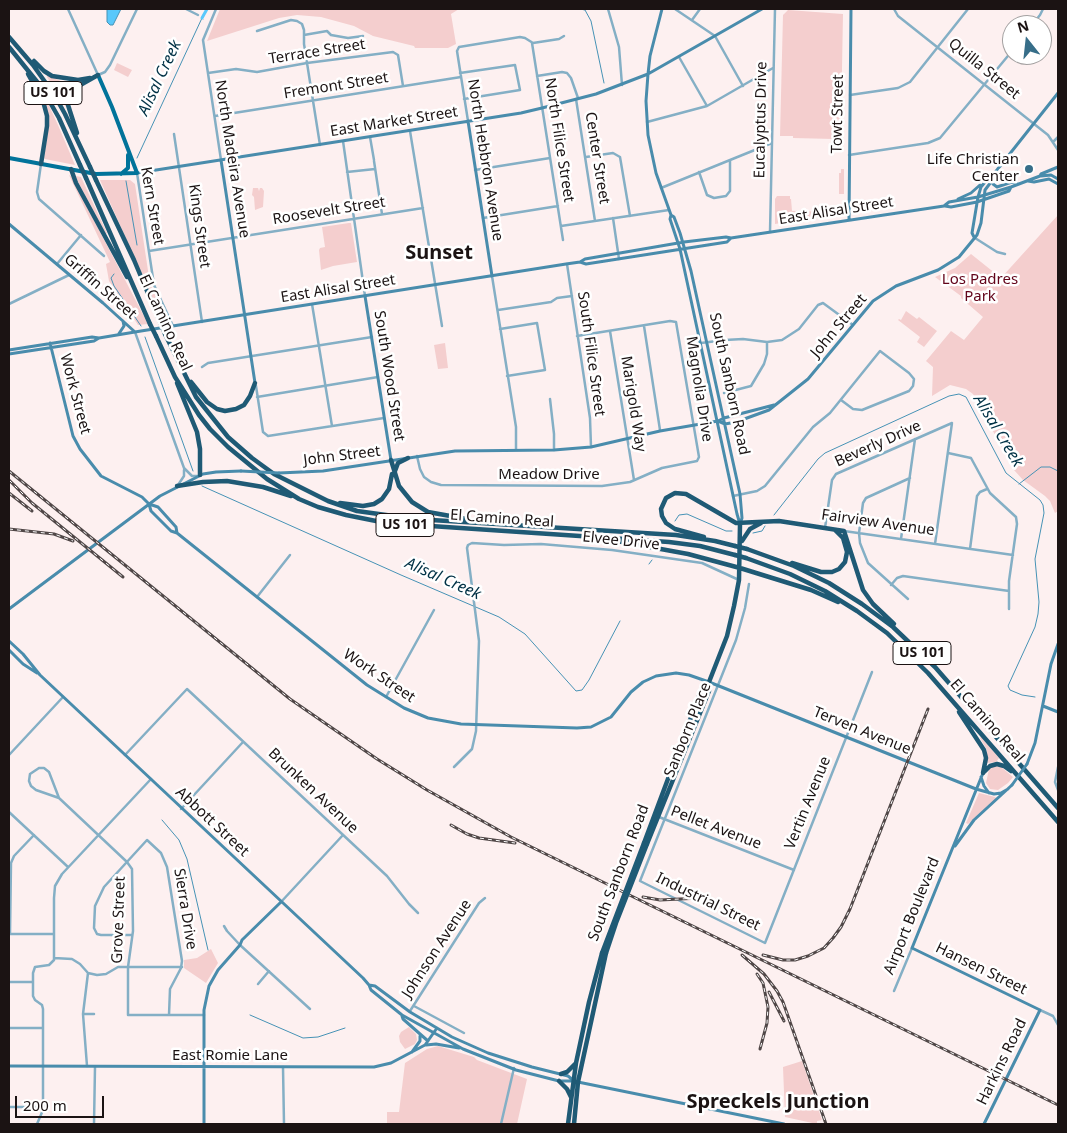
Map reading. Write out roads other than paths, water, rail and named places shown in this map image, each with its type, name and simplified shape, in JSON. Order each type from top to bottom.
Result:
[{"type":"highway","name":"El Camino Real","points":[[9,37],[39,72],[65,114],[134,260],[165,334],[194,392],[220,428],[241,448],[274,474],[328,501],[357,511],[377,515],[676,535],[715,541],[776,559],[811,574],[846,593],[878,615],[908,640],[945,677],[1058,808]]},
{"type":"highway","name":"El Camino Real","points":[[9,47],[38,83],[59,118],[175,377],[199,415],[228,447],[267,479],[299,499],[318,507],[386,523],[669,542],[700,546],[773,567],[807,582],[841,601],[872,622],[902,646],[942,688],[1058,822]]},
{"type":"highway","points":[[21,50],[52,76],[78,80],[98,75]]},
{"type":"highway","points":[[24,66],[43,100],[46,111],[47,126],[41,164]]},
{"type":"highway","points":[[85,156],[68,101],[73,90],[98,75]]},
{"type":"highway","points":[[71,169],[76,183],[127,278],[133,285]]},
{"type":"highway","points":[[183,372],[204,399],[222,411],[233,410],[244,405],[255,383]]},
{"type":"highway","points":[[175,377],[197,432],[200,449],[199,476]]},
{"type":"highway","points":[[395,477],[397,464],[408,458]]},
{"type":"highway","points":[[328,501],[363,506],[382,500],[393,478],[391,460]]},
{"type":"highway","points":[[391,460],[395,477],[404,494],[418,506],[428,512],[484,522]]},
{"type":"highway","points":[[178,486],[227,481],[263,487],[299,499]]},
{"type":"highway","points":[[715,541],[675,529],[668,524],[663,518],[661,511],[666,498],[675,493],[686,494],[733,522],[740,524]]},
{"type":"highway","points":[[741,542],[750,529],[764,521]]},
{"type":"highway","name":"Fairview Avenue","points":[[740,524],[764,521],[782,522],[844,531]]},
{"type":"highway","name":"South Sanborn Road","points":[[645,844],[658,817],[709,691],[709,682],[729,630],[740,568],[740,524]]},
{"type":"highway","points":[[776,559],[820,572],[837,570],[845,562],[847,550],[841,535],[834,530]]},
{"type":"highway","points":[[844,531],[865,592],[873,604],[908,640]]},
{"type":"highway","points":[[608,538],[688,554],[818,592],[872,622]]},
{"type":"highway","name":"South Sanborn Road","points":[[576,1081],[576,1063],[589,1002],[604,953],[702,687],[709,682]]},
{"type":"highway","points":[[942,688],[982,745],[986,758],[982,775]]},
{"type":"highway","points":[[982,775],[993,764],[1001,764],[1035,796]]},
{"type":"highway","name":"South Sanborn Road","points":[[576,1081],[604,953]]},
{"type":"highway","points":[[561,1074],[568,1071],[576,1063]]},
{"type":"highway","points":[[559,1081],[571,1097]]},
{"type":"highway","points":[[568,1124],[571,1097],[576,1081]]},
{"type":"highway","points":[[574,1124],[576,1081]]},
{"type":"main road","points":[[662,9],[651,51],[648,74],[647,122],[653,162],[671,215]]},
{"type":"main road","name":"East Market Street","points":[[9,158],[96,174],[117,175],[410,131],[542,108],[622,85],[648,74],[762,9]]},
{"type":"main road","name":"Towt Street","points":[[848,220],[851,9]]},
{"type":"main road","name":"Kern Street","points":[[98,75],[137,173]]},
{"type":"main road","points":[[974,237],[972,233],[979,190],[1058,93]]},
{"type":"main road","name":"North Hebbron Avenue","points":[[468,121],[492,276]]},
{"type":"main road","points":[[117,175],[128,169],[128,150]]},
{"type":"main road","name":"North Madeira Avenue","points":[[221,160],[255,383]]},
{"type":"main road","points":[[1058,168],[1056,173],[1058,178]]},
{"type":"main road","name":"East Alisal Street","points":[[944,206],[949,202],[984,196],[1028,181],[1058,168]]},
{"type":"main road","name":"John Street","points":[[725,424],[759,415],[792,394],[808,379],[869,305],[888,291],[953,262],[964,252],[977,235],[981,223],[986,187],[992,180],[993,175]]},
{"type":"main road","name":"East Alisal Street","points":[[1040,176],[1051,175],[1058,178]]},
{"type":"main road","points":[[1028,181],[1034,182],[1049,179],[1058,184]]},
{"type":"main road","points":[[992,180],[996,188],[1012,182],[1018,184]]},
{"type":"main road","points":[[949,202],[969,195],[985,182]]},
{"type":"main road","name":"East Alisal Street","points":[[9,354],[92,337],[99,338],[580,262],[585,259],[684,242],[726,236],[731,238],[944,206],[951,207],[983,201],[1009,191],[1011,187]]},
{"type":"main road","name":"South Sanborn Road","points":[[671,215],[674,217],[686,249],[724,418],[740,494],[742,518],[740,524]]},
{"type":"main road","name":"South Sanborn Road","points":[[671,215],[670,219],[680,249],[718,421],[736,514],[740,524]]},
{"type":"main road","name":"Griffin Street","points":[[9,224],[135,332]]},
{"type":"main road","name":"East Alisal Street","points":[[580,262],[586,264],[686,249],[727,242],[731,238]]},
{"type":"main road","name":"South Wood Street","points":[[365,296],[391,460]]},
{"type":"main road","points":[[118,335],[124,326],[123,320]]},
{"type":"main road","name":"East Alisal Street","points":[[9,350],[50,346]]},
{"type":"main road","name":"Work Street","points":[[50,346],[73,436],[80,449],[105,479],[142,497],[149,504],[153,513],[171,531],[177,532],[366,685],[404,708],[428,718],[444,722],[476,725],[591,727],[611,717],[631,692],[651,678],[676,673],[709,682]]},
{"type":"main road","name":"John Street","points":[[9,609],[149,504],[178,486],[199,476],[216,472],[279,473],[323,471],[417,456],[472,450],[554,450],[591,447],[628,440],[660,431],[718,421],[774,405]]},
{"type":"main road","points":[[718,421],[725,424]]},
{"type":"main road","name":"Work Street","points":[[149,504],[158,507],[176,527],[177,532]]},
{"type":"main road","name":"Abbott Street","points":[[9,641],[63,697],[369,985],[371,990],[402,1015],[464,1049],[514,1068],[559,1081],[576,1081],[784,1124]]},
{"type":"main road","name":"Airport Boulevard","points":[[952,850],[974,820],[1005,794],[1022,773],[1032,755],[1053,657],[1058,644]]},
{"type":"main road","name":"Abbott Street","points":[[9,650],[23,664],[40,675]]},
{"type":"main road","name":"Terven Avenue","points":[[709,682],[976,789],[989,793],[1001,793],[1008,789]]},
{"type":"main road","points":[[1043,706],[1058,712]]},
{"type":"main road","points":[[982,775],[984,786],[989,793]]},
{"type":"main road","name":"Airport Boulevard","points":[[912,948],[982,775]]},
{"type":"main road","points":[[204,1124],[204,1015],[206,997],[213,979],[221,966],[240,945],[242,940],[281,902]]},
{"type":"main road","name":"Hansen Street","points":[[912,948],[1040,1010]]},
{"type":"main road","name":"Abbott Street","points":[[369,985],[375,986],[410,1012],[437,1028],[488,1053],[568,1076],[576,1081]]},
{"type":"main road","name":"Harkins Road","points":[[984,1124],[1040,1010]]},
{"type":"main road","points":[[402,1015],[403,1019],[427,1043],[464,1049]]},
{"type":"main road","name":"East Romie Lane","points":[[9,1066],[374,1067],[391,1063],[412,1053],[427,1043],[437,1028]]},
{"type":"main road","points":[[412,1053],[420,1041],[420,1035]]},
{"type":"street","name":"Kern Street","points":[[68,9],[98,75]]},
{"type":"street","points":[[98,75],[110,65],[137,9]]},
{"type":"street","points":[[188,9],[198,15]]},
{"type":"street","name":"North Madeira Avenue","points":[[216,9],[204,39],[221,160]]},
{"type":"street","points":[[608,9],[618,47],[622,85]]},
{"type":"street","points":[[675,9],[714,36],[743,86]]},
{"type":"street","points":[[692,20],[700,9]]},
{"type":"street","name":"Eucalyptus Drive","points":[[770,232],[775,9]]},
{"type":"street","name":"Quilla Street","points":[[894,9],[897,14],[1054,141],[1058,154]]},
{"type":"street","points":[[850,95],[905,85],[915,78],[968,9]]},
{"type":"street","points":[[257,31],[286,21],[296,20],[303,26],[312,101],[320,145]]},
{"type":"street","points":[[304,35],[328,32],[331,35],[348,38],[363,36]]},
{"type":"street","points":[[532,43],[559,39],[564,36]]},
{"type":"street","name":"North Hebbron Avenue","points":[[468,121],[458,48],[517,37],[525,38],[532,43]]},
{"type":"street","name":"North Filice Street","points":[[532,43],[563,240]]},
{"type":"street","name":"Terrace Street","points":[[208,73],[236,69],[257,72],[307,63],[393,52],[398,56],[403,86]]},
{"type":"street","points":[[679,56],[707,106]]},
{"type":"street","points":[[849,155],[937,140],[945,134],[1002,63]]},
{"type":"street","points":[[460,73],[516,65],[520,90],[464,99]]},
{"type":"street","points":[[647,122],[707,106],[774,68]]},
{"type":"street","name":"Center Street","points":[[537,76],[562,72],[567,73],[572,79],[577,99],[595,221]]},
{"type":"street","name":"Fremont Street","points":[[215,116],[461,78]]},
{"type":"street","points":[[410,131],[442,326]]},
{"type":"street","name":"Kings Street","points":[[174,134],[202,322]]},
{"type":"street","points":[[370,137],[382,214]]},
{"type":"street","points":[[1054,141],[1058,137]]},
{"type":"street","points":[[343,141],[365,296]]},
{"type":"street","points":[[661,188],[772,143]]},
{"type":"street","points":[[586,157],[613,153],[620,157],[630,216]]},
{"type":"street","points":[[475,170],[550,158]]},
{"type":"street","points":[[699,172],[708,195],[714,198],[726,196],[730,192],[730,160]]},
{"type":"street","points":[[41,164],[37,192],[39,198],[104,256]]},
{"type":"street","points":[[348,172],[375,170]]},
{"type":"street","name":"Kern Street","points":[[137,173],[154,285],[173,326]]},
{"type":"street","points":[[483,218],[558,206]]},
{"type":"street","name":"Roosevelt Street","points":[[149,251],[423,208]]},
{"type":"street","points":[[561,226],[669,210]]},
{"type":"street","points":[[613,218],[619,259]]},
{"type":"street","points":[[57,264],[81,235]]},
{"type":"street","points":[[974,237],[998,252],[1005,254]]},
{"type":"street","name":"South Filice Street","points":[[567,264],[590,418],[591,447]]},
{"type":"street","points":[[9,304],[69,275]]},
{"type":"street","points":[[492,276],[516,426],[516,450]]},
{"type":"street","points":[[497,310],[551,302],[557,298],[572,296]]},
{"type":"street","points":[[701,343],[731,339],[767,342],[780,340],[792,334],[822,303],[827,304],[853,325]]},
{"type":"street","points":[[312,304],[332,426]]},
{"type":"street","name":"Magnolia Drive","points":[[644,326],[670,321],[678,325],[699,457],[698,461],[694,463]]},
{"type":"street","points":[[500,329],[537,323],[545,370],[508,376]]},
{"type":"street","points":[[577,336],[644,326],[660,431]]},
{"type":"street","name":"Marigold Way","points":[[610,331],[634,481]]},
{"type":"street","name":"Griffin Street","points":[[135,332],[184,468]]},
{"type":"street","points":[[202,367],[208,363],[372,337]]},
{"type":"street","points":[[724,393],[751,386],[764,364],[767,342]]},
{"type":"street","points":[[733,496],[757,491],[765,486],[813,427],[827,416],[841,400],[880,351],[914,379],[913,386],[909,390],[862,410],[853,409],[841,400]]},
{"type":"street","points":[[257,397],[378,378]]},
{"type":"street","points":[[255,383],[263,432],[266,435],[270,436],[384,418]]},
{"type":"street","points":[[550,399],[554,450]]},
{"type":"street","name":"Beverly Drive","points":[[825,528],[832,480],[836,474],[952,423],[948,453]]},
{"type":"street","points":[[901,539],[916,439]]},
{"type":"street","points":[[935,544],[948,453],[970,457],[993,496],[1013,512],[1017,518],[1009,591],[1009,609]]},
{"type":"street","name":"Meadow Drive","points":[[417,456],[419,467],[424,477],[431,482],[441,485],[598,487],[634,481],[665,467],[694,463]]},
{"type":"street","points":[[184,468],[192,476],[199,476]]},
{"type":"street","points":[[178,486],[184,476],[184,468]]},
{"type":"street","points":[[908,599],[867,562],[860,543],[859,533],[863,505],[866,498],[910,478]]},
{"type":"street","points":[[970,549],[977,496],[987,488]]},
{"type":"street","name":"Fairview Avenue","points":[[844,531],[1013,555]]},
{"type":"street","name":"Elvee Drive","points":[[454,767],[472,749],[476,738],[479,641],[466,548],[472,543],[504,545],[541,544],[612,550],[663,557],[702,563],[738,580]]},
{"type":"street","points":[[257,597],[290,555]]},
{"type":"street","points":[[891,584],[897,578],[904,576],[1009,591]]},
{"type":"street","name":"Sanborn Place","points":[[640,881],[740,626],[748,584]]},
{"type":"street","points":[[386,697],[434,610]]},
{"type":"street","name":"Vertin Avenue","points":[[765,942],[872,672]]},
{"type":"street","name":"Brunken Avenue","points":[[125,755],[187,690],[387,876],[408,904],[418,913]]},
{"type":"street","points":[[9,755],[63,697]]},
{"type":"street","points":[[181,809],[243,742]]},
{"type":"street","points":[[1058,767],[1055,778],[1055,785],[1058,790]]},
{"type":"street","name":"Grove Street","points":[[58,798],[48,771],[39,768],[32,772],[29,779],[31,786],[36,790],[50,793],[58,798],[127,862],[133,873],[132,935],[128,967],[128,1016],[169,1015]]},
{"type":"street","points":[[37,1124],[42,1115],[43,1107],[44,1009],[33,998],[32,982],[34,968],[49,965],[54,958],[54,890],[59,878],[68,867],[151,779]]},
{"type":"street","points":[[50,793],[53,793],[55,789]]},
{"type":"street","points":[[9,812],[68,867]]},
{"type":"street","name":"Pellet Avenue","points":[[658,817],[794,870]]},
{"type":"street","points":[[34,835],[14,856],[10,865],[10,934],[54,934]]},
{"type":"street","points":[[281,902],[343,835]]},
{"type":"street","name":"Sierra Drive","points":[[127,862],[148,840],[161,853],[170,876],[182,967],[171,986],[169,1015]]},
{"type":"street","points":[[127,862],[98,895],[95,906],[94,928],[96,933],[101,935],[132,935]]},
{"type":"street","name":"Industrial Street","points":[[640,881],[765,942]]},
{"type":"street","name":"Johnson Avenue","points":[[410,1012],[479,903],[485,898]]},
{"type":"street","points":[[224,926],[240,945],[310,1009]]},
{"type":"street","name":"Airport Boulevard","points":[[894,991],[912,948]]},
{"type":"street","points":[[54,958],[72,959],[80,964],[88,973],[100,975],[116,967],[182,967]]},
{"type":"street","points":[[258,984],[269,971]]},
{"type":"street","points":[[87,1067],[83,1014],[88,973]]},
{"type":"street","points":[[9,982],[32,982]]},
{"type":"street","points":[[414,1006],[464,1033]]},
{"type":"street","points":[[1040,1010],[1053,1016],[1058,1025]]},
{"type":"street","points":[[83,1014],[94,1014]]},
{"type":"street","points":[[169,1015],[204,1015]]},
{"type":"street","points":[[9,1028],[44,1028]]},
{"type":"street","points":[[94,1124],[95,1067]]},
{"type":"street","points":[[283,1067],[284,1124]]},
{"type":"street","points":[[501,1124],[514,1068]]},
{"type":"street","points":[[9,1107],[43,1107]]},
{"type":"street","points":[[760,1124],[761,1119]]},
{"type":"water","points":[[107,9],[121,9],[113,25],[107,22]]},
{"type":"waterway","name":"Alisal Creek","points":[[202,18],[207,9]]},
{"type":"waterway","points":[[580,9],[585,10],[591,21],[604,83]]},
{"type":"waterway","name":"Alisal Creek","points":[[137,158],[203,19]]},
{"type":"waterway","name":"Alisal Creek","points":[[126,181],[137,245]]},
{"type":"waterway","name":"Alisal Creek","points":[[114,274],[111,278],[114,286],[141,326]]},
{"type":"waterway","name":"Alisal Creek","points":[[145,337],[193,471]]},
{"type":"waterway","name":"Alisal Creek","points":[[774,515],[818,459],[825,453],[949,396],[959,394],[966,397],[1006,473],[1040,500],[1043,505],[1044,513],[1035,559],[1039,602],[1038,614],[1035,627],[1008,686],[1010,690],[1022,695],[1035,697]]},
{"type":"waterway","points":[[1019,484],[1041,467],[1050,467],[1058,471]]},
{"type":"waterway","name":"Alisal Creek","points":[[202,486],[499,617],[525,634],[576,691],[582,690],[589,680],[620,621]]},
{"type":"waterway","name":"Alisal Creek","points":[[675,521],[679,515],[687,514],[726,531],[732,531]]},
{"type":"waterway","name":"Alisal Creek","points":[[753,533],[762,531],[765,526]]},
{"type":"waterway","name":"Alisal Creek","points":[[649,564],[652,560]]},
{"type":"waterway","points":[[162,820],[179,840],[187,859],[208,950]]},
{"type":"waterway","points":[[250,1015],[303,1038],[318,1037],[345,1028]]},
{"type":"railway","points":[[9,471],[290,699],[377,759],[427,790],[511,837],[1058,1105]]},
{"type":"railway","points":[[9,480],[32,503],[123,577]]},
{"type":"railway","points":[[9,493],[32,511]]},
{"type":"railway","points":[[9,529],[54,534],[73,541]]},
{"type":"railway","points":[[763,955],[783,960],[795,960],[808,956],[824,948],[841,927],[850,909],[928,709]]},
{"type":"railway","points":[[451,825],[479,838],[515,843]]},
{"type":"railway","points":[[643,897],[660,900],[700,898]]},
{"type":"railway","points":[[742,955],[764,974],[783,1002],[826,1124]]},
{"type":"railway","points":[[757,974],[763,983],[768,1007],[767,1023],[760,1049]]},
{"type":"railway","points":[[769,992],[784,1021]]},
{"type":"place","name":"Life Christian Center","points":[[1029,169]]},
{"type":"district","name":"Sunset","points":[[439,253]]},
{"type":"district","name":"Spreckels Junction","points":[[778,1102]]},
{"type":"park label","name":"Los Padres Park","points":[[980,288]]}]
